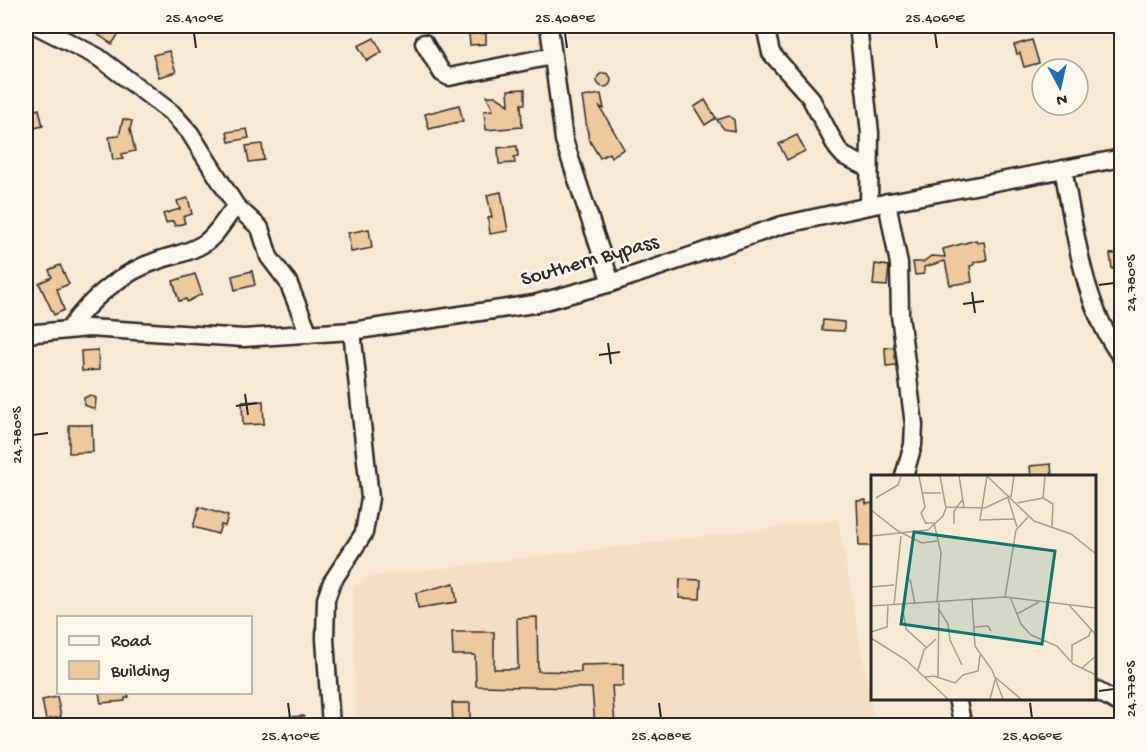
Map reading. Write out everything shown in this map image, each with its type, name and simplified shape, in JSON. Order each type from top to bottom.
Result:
[{"type":"street","points":[[38,26],[98,57],[172,113],[190,133],[236,206],[260,228],[269,257],[288,282],[309,334]]},
{"type":"street","points":[[549,26],[564,141],[611,283]]},
{"type":"street","points":[[765,26],[771,53],[810,97],[837,148],[843,156],[869,168]]},
{"type":"street","points":[[858,26],[870,133],[869,206]]},
{"type":"street","points":[[424,43],[442,73],[449,77],[552,56]]},
{"type":"street","name":"Southern Bypass","points":[[26,334],[69,329],[126,329],[218,337],[309,334],[352,331],[534,304],[611,283],[742,237],[887,202],[1122,158]]},
{"type":"street","points":[[1063,169],[1084,272],[1097,318],[1122,358]]},
{"type":"street","points":[[887,202],[899,264],[900,315],[914,425],[913,445],[905,475]]},
{"type":"street","points":[[69,329],[83,309],[115,283],[158,260],[183,254],[212,238],[236,206]]},
{"type":"street","points":[[331,726],[325,639],[326,599],[332,582],[364,533],[370,498],[352,331]]},
{"type":"street","points":[[1096,690],[1122,705]]},
{"type":"street","points":[[961,700],[963,726]]},
{"type":"shaded area","points":[[838,520],[875,725],[356,725],[353,587],[368,577]]},
{"type":"building","points":[[103,26],[124,26],[112,44],[97,34]]},
{"type":"building","points":[[486,33],[486,44],[470,45],[469,34]]},
{"type":"building","points":[[374,38],[382,52],[367,61],[358,46]]},
{"type":"building","points":[[1032,40],[1037,57],[1030,57],[1030,65],[1024,67],[1020,53],[1017,54],[1014,45]]},
{"type":"building","points":[[169,51],[176,72],[159,77],[153,55]]},
{"type":"building","points":[[604,73],[609,75],[611,80],[609,85],[604,87],[599,85],[597,80],[599,75]]},
{"type":"building","points":[[525,89],[525,104],[521,104],[522,127],[486,130],[484,111],[493,110],[487,96],[495,96],[509,105],[508,90]]},
{"type":"building","points":[[601,94],[604,109],[600,107],[624,149],[611,157],[609,153],[600,158],[589,140],[582,97]]},
{"type":"building","points":[[705,100],[716,118],[705,125],[694,107]]},
{"type":"building","points":[[459,105],[463,121],[429,129],[425,114]]},
{"type":"building","points":[[39,109],[43,126],[26,130],[26,113]]},
{"type":"building","points":[[729,116],[734,120],[735,131],[724,129],[717,120]]},
{"type":"building","points":[[123,119],[132,121],[130,129],[135,151],[122,154],[123,159],[113,160],[109,137],[119,136]]},
{"type":"building","points":[[247,129],[249,138],[229,142],[227,132]]},
{"type":"building","points":[[797,135],[805,151],[787,160],[779,144]]},
{"type":"building","points":[[262,144],[264,160],[249,162],[246,146]]},
{"type":"building","points":[[517,146],[518,156],[514,157],[515,163],[499,164],[498,148]]},
{"type":"building","points":[[501,192],[508,231],[490,234],[488,218],[492,217],[487,195]]},
{"type":"building","points":[[188,198],[192,214],[183,217],[185,223],[175,226],[173,221],[166,223],[163,214],[180,209],[177,201]]},
{"type":"building","points":[[369,229],[372,248],[351,252],[348,233]]},
{"type":"building","points":[[976,240],[977,243],[984,242],[987,260],[974,262],[974,265],[970,266],[972,282],[950,285],[945,261],[924,267],[924,274],[915,275],[913,262],[923,262],[931,256],[945,257],[943,249]]},
{"type":"building","points":[[1122,253],[1122,268],[1112,269],[1110,254]]},
{"type":"building","points":[[875,264],[889,266],[887,286],[873,285]]},
{"type":"building","points":[[60,265],[69,284],[57,289],[64,310],[54,315],[39,283],[52,277],[49,270]]},
{"type":"building","points":[[252,271],[255,285],[235,290],[232,276]]},
{"type":"building","points":[[195,274],[202,294],[187,302],[186,299],[179,301],[173,281]]},
{"type":"building","points":[[823,320],[844,322],[844,331],[822,330]]},
{"type":"building","points":[[894,347],[896,365],[886,366],[885,348]]},
{"type":"building","points":[[98,350],[99,370],[82,371],[81,351]]},
{"type":"building","points":[[90,395],[96,398],[95,409],[84,405],[84,398]]},
{"type":"building","points":[[263,401],[264,424],[243,425],[242,402]]},
{"type":"building","points":[[69,425],[92,425],[93,452],[69,453]]},
{"type":"building","points":[[1051,464],[1052,475],[1031,475],[1030,466]]},
{"type":"building","points":[[866,500],[866,504],[871,503],[871,546],[859,546],[857,501]]},
{"type":"building","points":[[199,507],[228,516],[225,526],[221,525],[218,534],[193,527]]},
{"type":"building","points":[[680,579],[701,580],[700,599],[679,598]]},
{"type":"building","points":[[454,583],[457,602],[418,608],[416,593]]},
{"type":"building","points":[[537,617],[538,671],[581,672],[581,665],[623,664],[623,686],[612,686],[615,726],[595,726],[592,688],[476,686],[475,655],[453,655],[452,632],[494,632],[494,669],[518,669],[517,618]]},
{"type":"building","points":[[99,694],[128,694],[129,697],[125,698],[125,701],[101,703]]},
{"type":"building","points":[[57,697],[61,717],[46,720],[42,700]]},
{"type":"building","points":[[452,703],[470,703],[470,725],[453,725]]},
{"type":"building","points":[[304,716],[304,726],[272,726],[271,718]]}]
